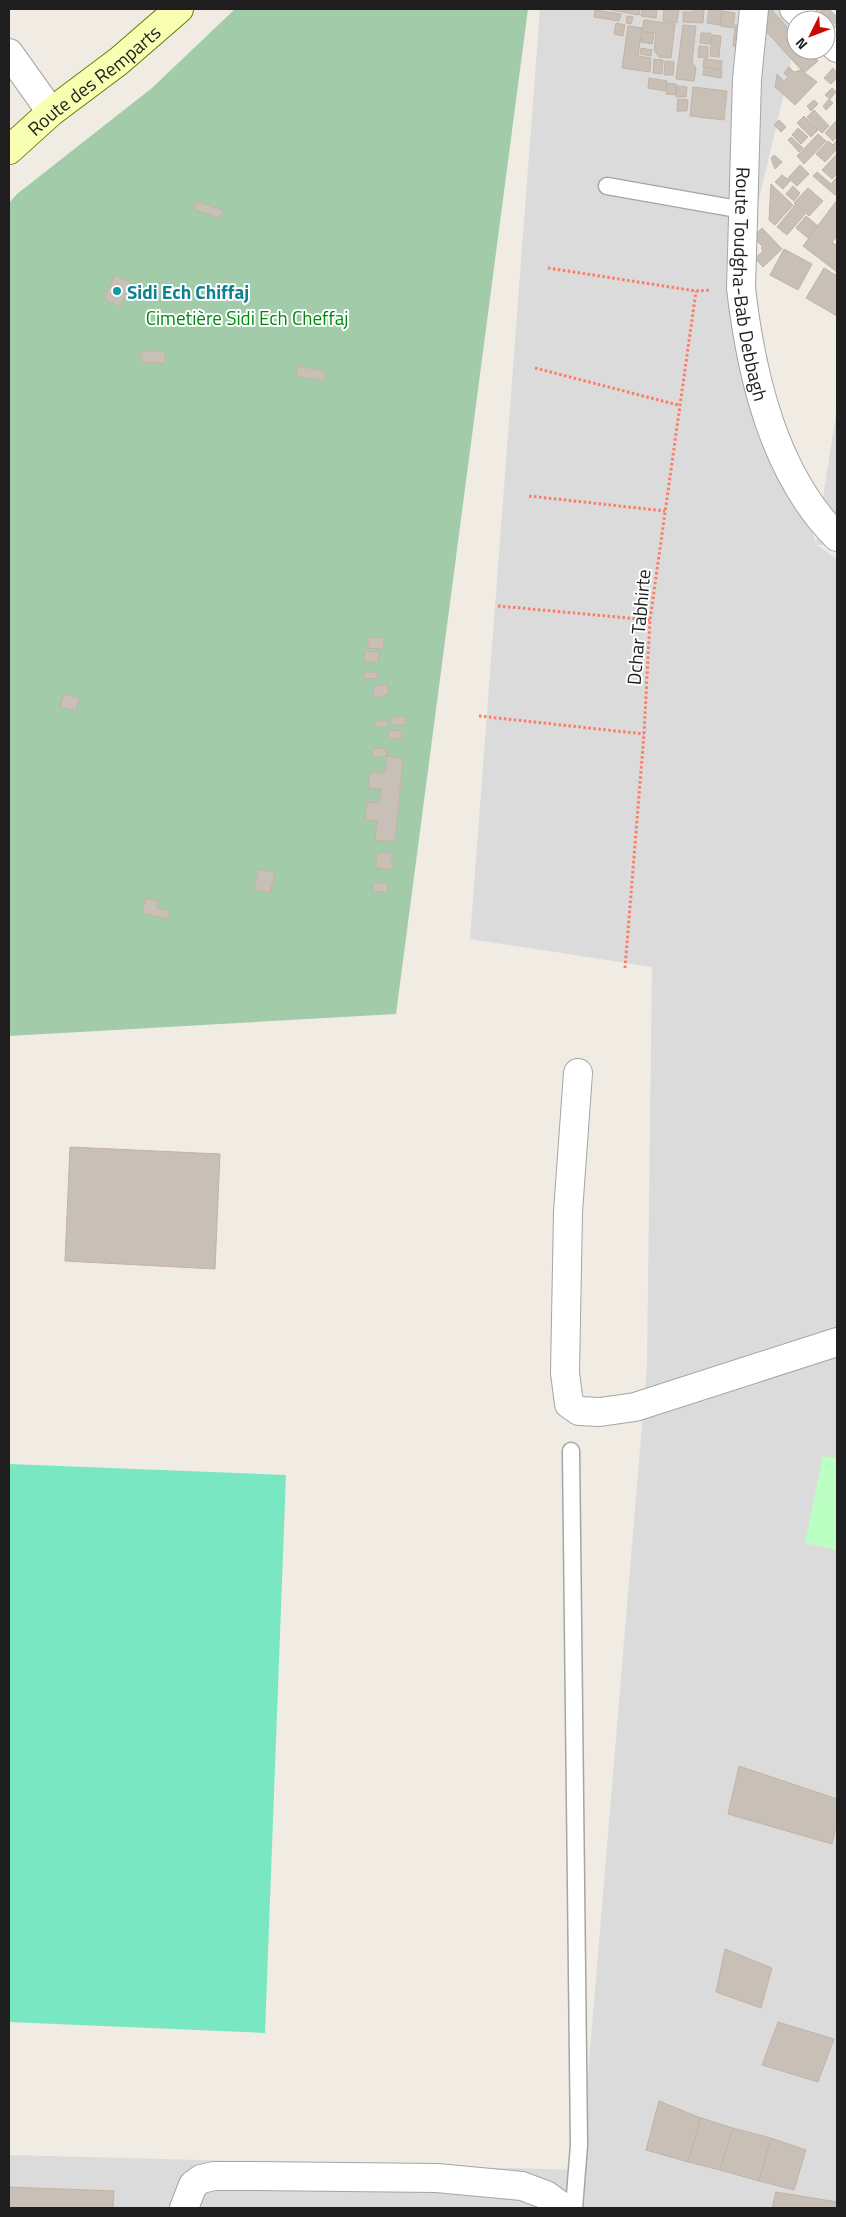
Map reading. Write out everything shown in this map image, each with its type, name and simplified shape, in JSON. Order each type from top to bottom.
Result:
[{"type":"main road","name":"Route des Remparts","points":[[9,150],[51,112],[119,60],[179,9]]},
{"type":"street","name":"Route Toudgha-Bab Debbagh","points":[[754,9],[747,79],[741,288],[753,359],[768,420],[794,480],[809,506],[837,537]]},
{"type":"street","points":[[9,53],[51,112]]},
{"type":"street","points":[[578,1073],[568,1222],[565,1373],[570,1404],[578,1411],[600,1412],[635,1407],[837,1342]]},
{"type":"street","points":[[184,2208],[193,2185],[201,2179],[214,2176],[253,2176],[437,2178],[522,2186],[546,2195],[564,2208]]},
{"type":"lane","points":[[607,186],[743,210]]},
{"type":"lane","points":[[571,1451],[579,2145],[574,2208]]},
{"type":"path","points":[[548,268],[696,291],[741,288]]},
{"type":"path","name":"Dchar Tabhirte","points":[[625,968],[644,734],[650,620],[678,405],[696,291]]},
{"type":"path","points":[[535,368],[678,405]]},
{"type":"path","points":[[529,496],[665,511]]},
{"type":"path","points":[[498,606],[650,620]]},
{"type":"path","points":[[479,716],[644,734]]},
{"type":"shaded area","points":[[540,9],[792,9],[786,10],[786,60],[791,60],[791,63],[742,272],[816,544],[837,407],[837,545],[817,545],[837,559],[837,2208],[9,2208],[9,2155],[580,2170],[647,1365],[652,967],[470,939]]},
{"type":"green space","name":"Cimetière Sidi Ech Cheffaj","points":[[235,9],[528,9],[396,1014],[9,1036],[9,203],[17,194],[152,88]]},
{"type":"green space","points":[[823,1456],[837,1458],[837,1550],[805,1543]]},
{"type":"green space","points":[[9,1464],[286,1475],[265,2033],[9,2022]]},
{"type":"building","points":[[606,9],[640,9],[639,15]]},
{"type":"building","points":[[642,9],[657,9],[656,18],[641,16]]},
{"type":"building","points":[[659,9],[679,9],[677,23],[663,21],[664,10]]},
{"type":"building","points":[[693,9],[704,9],[703,23],[683,22],[683,12],[693,12]]},
{"type":"building","points":[[709,9],[722,9],[720,25],[707,23]]},
{"type":"building","points":[[764,9],[771,9],[786,26],[786,53],[754,18]]},
{"type":"building","points":[[595,10],[621,14],[619,21],[594,17]]},
{"type":"building","points":[[722,11],[735,13],[733,28],[720,26]]},
{"type":"building","points":[[627,16],[633,17],[631,24],[626,23]]},
{"type":"building","points":[[644,20],[675,24],[671,58],[659,57],[654,50],[656,33],[642,31]]},
{"type":"building","points":[[616,23],[625,25],[623,36],[614,34]]},
{"type":"building","points":[[683,25],[696,26],[692,62],[696,68],[694,81],[676,79]]},
{"type":"building","points":[[735,25],[743,26],[741,47],[733,46]]},
{"type":"building","points":[[628,26],[642,28],[638,56],[651,58],[650,72],[622,68]]},
{"type":"building","points":[[643,32],[654,34],[652,44],[641,42]]},
{"type":"building","points":[[701,33],[711,33],[710,44],[700,43]]},
{"type":"building","points":[[712,35],[721,36],[719,57],[710,56]]},
{"type":"building","points":[[699,46],[708,47],[708,58],[698,57]]},
{"type":"building","points":[[641,48],[652,50],[651,56],[640,54]]},
{"type":"building","points":[[654,59],[663,60],[662,74],[653,73]]},
{"type":"building","points":[[704,59],[722,61],[721,69],[703,67]]},
{"type":"building","points":[[792,60],[817,60],[818,61],[804,73]]},
{"type":"building","points":[[665,61],[674,62],[673,75],[664,75]]},
{"type":"building","points":[[704,67],[722,70],[721,78],[703,75]]},
{"type":"building","points":[[789,67],[794,72],[801,70],[817,82],[795,105],[775,87],[777,74],[784,81],[788,77],[784,73]]},
{"type":"building","points":[[833,68],[837,73],[837,78],[831,84],[824,78]]},
{"type":"building","points":[[649,78],[667,81],[665,91],[648,88]]},
{"type":"building","points":[[667,83],[676,84],[676,95],[666,94]]},
{"type":"building","points":[[677,86],[687,87],[686,97],[676,97]]},
{"type":"building","points":[[693,87],[727,91],[724,120],[690,116]]},
{"type":"building","points":[[832,88],[836,92],[830,99],[825,95]]},
{"type":"building","points":[[678,99],[688,100],[687,111],[677,111]]},
{"type":"building","points":[[829,99],[833,103],[826,110],[823,106]]},
{"type":"building","points":[[814,100],[818,104],[811,111],[807,106]]},
{"type":"building","points":[[814,110],[829,126],[822,133],[807,117]]},
{"type":"building","points":[[804,116],[818,130],[811,137],[797,123]]},
{"type":"building","points":[[779,120],[786,127],[781,132],[774,125]]},
{"type":"building","points":[[837,120],[837,136],[833,141],[825,133]]},
{"type":"building","points":[[798,128],[808,137],[801,144],[792,135]]},
{"type":"building","points":[[818,134],[826,141],[804,164],[797,156]]},
{"type":"building","points":[[791,137],[803,148],[799,152],[788,140]]},
{"type":"building","points":[[837,140],[837,149],[825,162],[816,154],[828,141],[833,145]]},
{"type":"building","points":[[837,154],[837,174],[832,179],[822,170]]},
{"type":"building","points":[[774,155],[782,162],[775,169],[771,158]]},
{"type":"building","points":[[800,165],[809,174],[797,186],[788,178]]},
{"type":"building","points":[[817,172],[831,184],[837,177],[837,192],[835,195],[813,176]]},
{"type":"building","points":[[782,175],[790,181],[783,189],[775,182]]},
{"type":"building","points":[[771,184],[793,205],[775,225],[769,220]]},
{"type":"building","points":[[793,186],[800,193],[794,201],[786,194]]},
{"type":"building","points":[[808,188],[823,201],[809,216],[794,203]]},
{"type":"building","points":[[837,200],[837,236],[832,242],[837,246],[837,272],[803,246]]},
{"type":"building","points":[[196,201],[223,210],[220,218],[193,209]]},
{"type":"building","points":[[795,205],[805,214],[787,235],[777,227]]},
{"type":"building","points":[[806,216],[818,226],[808,238],[796,228]]},
{"type":"building","points":[[762,228],[782,249],[763,267],[755,258],[763,251],[761,248],[763,247],[753,237]]},
{"type":"building","points":[[784,249],[812,264],[798,290],[770,275]]},
{"type":"building","points":[[824,268],[837,276],[837,316],[806,298]]},
{"type":"building","name":"Sidi Ech Chiffaj","points":[[115,275],[131,283],[120,307],[104,299]]},
{"type":"building","points":[[141,351],[165,351],[165,363],[141,363]]},
{"type":"building","points":[[298,366],[326,371],[325,381],[296,376]]},
{"type":"building","points":[[368,637],[384,638],[383,649],[368,648]]},
{"type":"building","points":[[365,651],[379,652],[378,662],[364,662]]},
{"type":"building","points":[[364,672],[378,672],[378,678],[364,679]]},
{"type":"building","points":[[387,684],[389,695],[374,697],[373,686]]},
{"type":"building","points":[[64,694],[79,698],[76,711],[60,707]]},
{"type":"building","points":[[391,717],[406,717],[406,725],[391,725]]},
{"type":"building","points":[[375,721],[387,721],[387,727],[375,727]]},
{"type":"building","points":[[389,730],[402,731],[402,739],[388,739]]},
{"type":"building","points":[[386,748],[387,756],[373,758],[372,749]]},
{"type":"building","points":[[387,756],[403,758],[395,842],[375,840],[377,821],[365,820],[367,802],[379,803],[381,789],[368,788],[370,772],[385,773]]},
{"type":"building","points":[[377,853],[392,853],[392,869],[376,868]]},
{"type":"building","points":[[259,869],[275,873],[270,893],[254,890]]},
{"type":"building","points":[[374,882],[388,884],[387,893],[372,891]]},
{"type":"building","points":[[146,898],[159,901],[157,908],[170,911],[168,919],[142,913]]},
{"type":"building","points":[[70,1147],[220,1154],[215,1269],[65,1261]]},
{"type":"building","points":[[739,1766],[837,1799],[837,1823],[832,1844],[728,1814]]},
{"type":"building","points":[[725,1949],[772,1968],[761,2008],[716,1992]]},
{"type":"building","points":[[778,2022],[834,2039],[818,2082],[762,2065]]},
{"type":"building","points":[[659,2101],[701,2118],[688,2162],[646,2150]]},
{"type":"building","points":[[701,2118],[733,2128],[720,2170],[688,2162]]},
{"type":"building","points":[[733,2128],[771,2138],[759,2181],[720,2170]]},
{"type":"building","points":[[771,2138],[806,2150],[794,2190],[759,2181]]},
{"type":"building","points":[[9,2187],[114,2191],[113,2208],[9,2208]]},
{"type":"building","points":[[776,2192],[837,2202],[837,2208],[772,2208]]},
{"type":"place","name":"Sidi Ech Chiffaj","points":[[117,291]]}]
